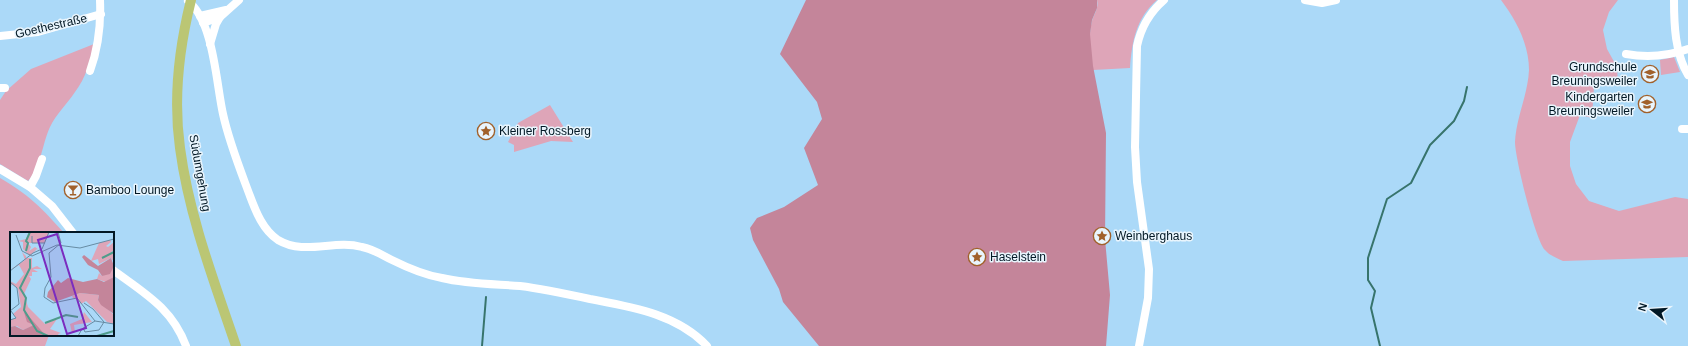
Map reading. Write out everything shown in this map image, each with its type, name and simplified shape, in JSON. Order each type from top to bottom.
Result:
[{"type":"main road","name":"Südumgehung","points":[[191,0],[185,25],[178,79],[180,147],[194,217],[236,346]]},
{"type":"street","points":[[90,71],[96,48],[101,14],[100,0]]},
{"type":"street","points":[[187,0],[193,5],[202,19],[210,45],[223,115],[241,173],[261,222],[278,240],[299,248],[350,245],[362,247],[407,268],[441,278],[460,282],[541,289],[641,310],[670,320],[684,327],[708,346]]},
{"type":"street","points":[[210,45],[216,24],[220,17],[226,10],[239,0]]},
{"type":"street","points":[[1139,346],[1148,298],[1149,269],[1135,147],[1137,46],[1140,32],[1147,18],[1164,0]]},
{"type":"street","points":[[1305,0],[1322,3],[1336,0]]},
{"type":"street","points":[[1674,0],[1675,25],[1679,53],[1688,75]]},
{"type":"street","points":[[202,19],[226,10]]},
{"type":"street","name":"Goethestraße","points":[[0,36],[38,32],[101,14]]},
{"type":"street","points":[[202,19],[220,17]]},
{"type":"street","points":[[1626,54],[1656,56],[1679,53],[1688,48]]},
{"type":"street","points":[[30,188],[42,159]]},
{"type":"street","points":[[0,169],[30,188],[52,206],[73,232]]},
{"type":"street","points":[[114,271],[156,301],[175,323],[186,346]]},
{"type":"shaded area","points":[[806,0],[1097,0],[1097,8],[1092,20],[1090,34],[1093,66],[1106,133],[1105,239],[1110,295],[1106,346],[819,346],[783,302],[779,289],[753,240],[750,228],[757,218],[784,207],[818,185],[804,148],[822,119],[817,102],[780,54]]},
{"type":"shaded area","points":[[1097,0],[1157,0],[1144,15],[1136,31],[1130,68],[1093,70],[1090,52],[1090,33],[1092,21],[1097,8]]},
{"type":"shaded area","points":[[1501,0],[1618,0],[1609,12],[1603,30],[1607,49],[1617,67],[1618,85],[1594,86],[1592,118],[1580,115],[1570,142],[1570,166],[1576,184],[1589,201],[1619,211],[1675,197],[1688,199],[1688,257],[1563,261],[1545,250],[1536,231],[1526,198],[1518,164],[1515,142],[1517,124],[1527,88],[1529,70],[1527,51],[1521,33]]},
{"type":"shaded area","points":[[94,44],[85,75],[79,87],[52,122],[39,163],[32,176],[28,181],[0,164],[0,100],[6,91],[31,69]]},
{"type":"shaded area","points":[[1674,57],[1680,72],[1661,75],[1660,60]]},
{"type":"shaded area","points":[[550,105],[573,142],[551,141],[514,152],[514,145],[508,142],[518,123]]},
{"type":"shaded area","points":[[0,178],[35,202],[63,232],[10,232],[10,336],[49,336],[45,346],[0,346]]},
{"type":"waterway","points":[[1380,346],[1371,308],[1375,291],[1368,280],[1368,258],[1387,199],[1411,183],[1430,145],[1454,121],[1464,101],[1467,87]]},
{"type":"waterway","points":[[482,346],[486,297]]},
{"type":"place","name":"Grundschule Breuningsweiler","points":[[1650,74]]},
{"type":"place","name":"Kindergarten Breuningsweiler","points":[[1647,104]]},
{"type":"place","name":"Kleiner Rossberg","points":[[486,131]]},
{"type":"place","name":"Bamboo Lounge","points":[[73,190]]},
{"type":"place","name":"Weinberghaus","points":[[1102,236]]},
{"type":"place","name":"Haselstein","points":[[977,257]]}]
